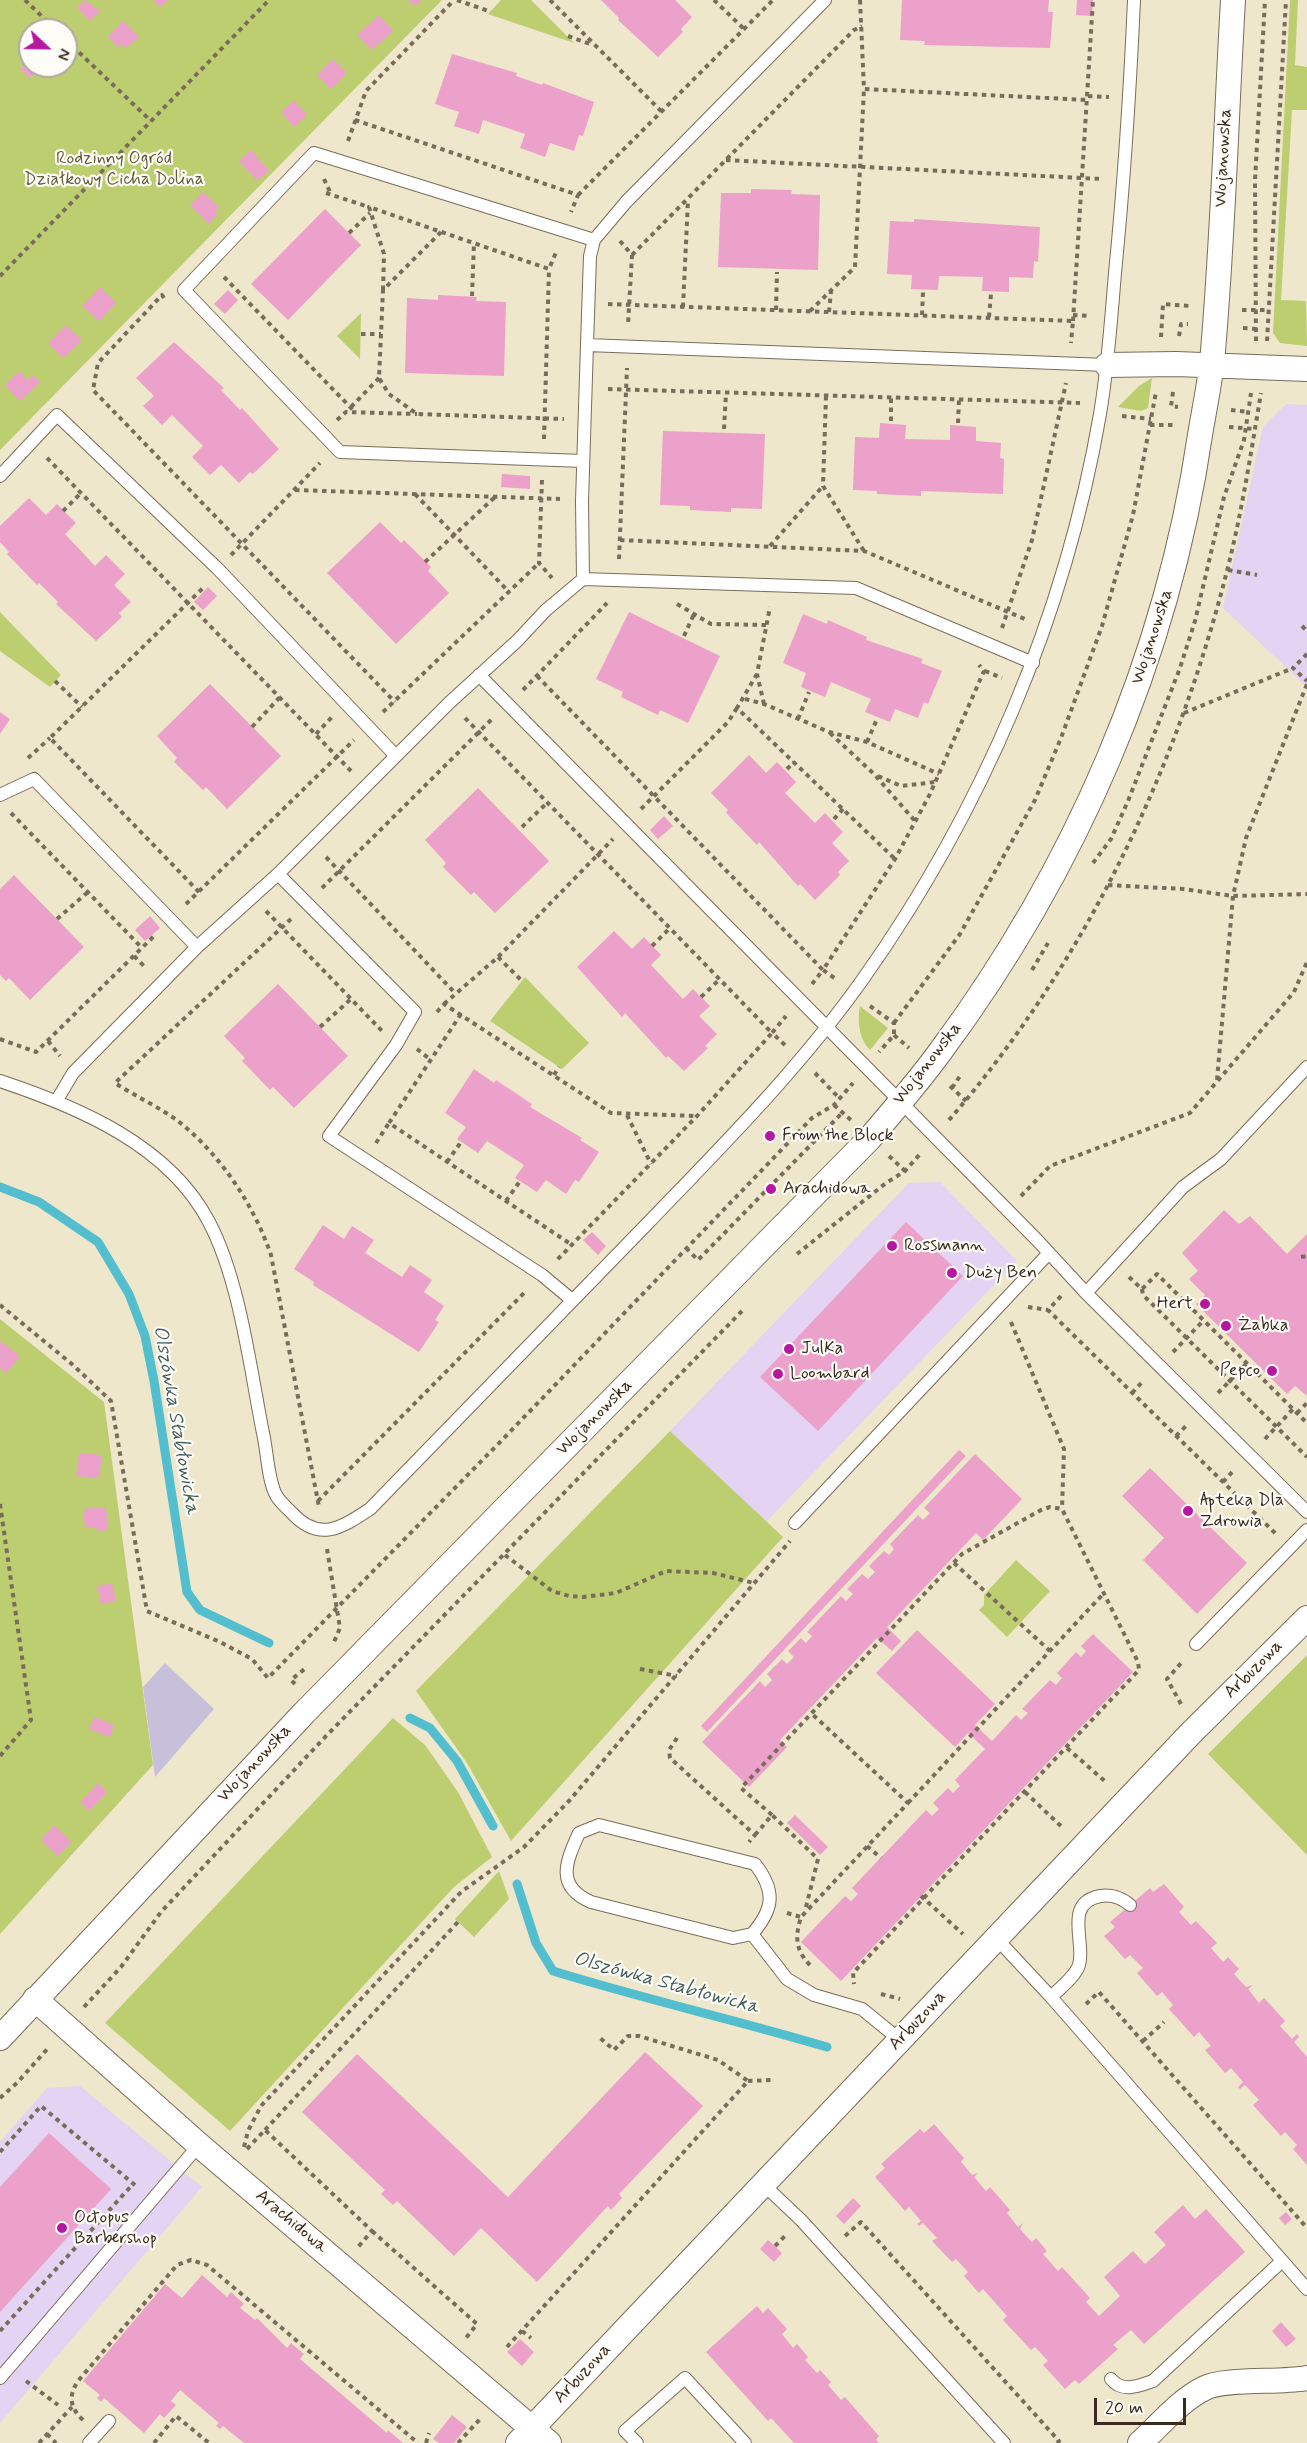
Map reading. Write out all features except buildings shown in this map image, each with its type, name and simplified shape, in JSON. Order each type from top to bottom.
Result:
[{"type":"street","name":"Wojanowska","points":[[0,2038],[304,1713],[831,1180],[942,1050],[1028,920],[1076,833],[1125,724],[1170,584],[1184,524],[1211,364],[1233,0]]},
{"type":"street","points":[[1107,365],[1211,364],[1307,369]]},
{"type":"street","name":"Arbuzowa","points":[[533,2438],[764,2185],[996,1938],[1191,1733],[1307,1618]]},
{"type":"street","name":"Arachidowa","points":[[35,1999],[65,2028],[533,2438]]},
{"type":"street","points":[[1140,2443],[1188,2399],[1205,2387],[1226,2383],[1307,2378]]},
{"type":"lane","points":[[583,579],[582,501],[585,387],[594,240],[605,225],[781,42],[825,0]]},
{"type":"lane","points":[[0,1081],[57,1100],[136,1144],[176,1176],[209,1222],[228,1272],[243,1328],[276,1496],[309,1527],[324,1531],[345,1526],[370,1509],[794,1068],[853,992],[908,913],[964,812],[1033,663],[1062,575],[1101,409],[1127,138],[1134,0]]},
{"type":"lane","points":[[583,460],[340,452],[184,290],[314,153],[594,240]]},
{"type":"lane","points":[[587,345],[1107,365]]},
{"type":"lane","points":[[0,476],[57,415],[219,570],[396,756]]},
{"type":"lane","points":[[57,1100],[73,1073],[197,947],[253,898],[449,703],[546,610],[583,579],[856,588],[1033,663]]},
{"type":"lane","points":[[479,675],[900,1101],[1086,1293],[1307,1512]]},
{"type":"lane","points":[[0,795],[34,779],[197,947]]},
{"type":"lane","points":[[278,874],[415,1012],[396,1045],[329,1136],[542,1275],[572,1300]]},
{"type":"lane","points":[[1086,1293],[1183,1187],[1221,1159],[1307,1067]]},
{"type":"lane","points":[[795,1523],[1049,1253]]},
{"type":"lane","points":[[1196,1644],[1307,1530]]},
{"type":"lane","points":[[599,1825],[754,1864],[765,1878],[771,1897],[765,1919],[752,1934],[733,1938],[591,1902],[576,1895],[568,1885],[566,1862],[579,1833],[599,1825]]},
{"type":"lane","points":[[1051,1997],[1079,1965],[1080,1946],[1077,1930],[1079,1913],[1085,1905],[1094,1897],[1103,1895],[1124,1899],[1130,1905]]},
{"type":"lane","points":[[752,1934],[787,1979],[814,1995],[862,2009],[900,2040]]},
{"type":"lane","points":[[996,1938],[1070,2018],[1307,2289]]},
{"type":"lane","points":[[0,2378],[199,2145]]},
{"type":"lane","points":[[764,2185],[829,2251],[1004,2443]]},
{"type":"lane","points":[[1111,2379],[1125,2388],[1138,2387],[1153,2381],[1282,2261]]},
{"type":"lane","points":[[637,2443],[625,2431],[685,2378],[739,2441]]},
{"type":"lane","points":[[89,2443],[109,2421]]},
{"type":"path","points":[[25,0],[44,18]]},
{"type":"path","points":[[0,276],[269,0]]},
{"type":"path","points":[[341,162],[366,91],[455,0],[491,12]]},
{"type":"path","points":[[550,0],[662,111]]},
{"type":"path","points":[[714,0],[744,29]]},
{"type":"path","points":[[326,193],[369,210],[549,269],[578,195],[773,0]]},
{"type":"path","points":[[810,311],[855,267],[864,89],[860,0]]},
{"type":"path","points":[[537,676],[824,970],[895,859],[939,774],[995,646],[1032,540],[1070,364],[1093,0]]},
{"type":"path","points":[[1256,345],[1255,191],[1265,0]]},
{"type":"path","points":[[1266,346],[1286,0]]},
{"type":"path","points":[[619,580],[628,304],[632,255],[854,30],[861,26]]},
{"type":"path","points":[[568,36],[596,46]]},
{"type":"path","points":[[78,51],[151,121]]},
{"type":"path","points":[[864,89],[1088,100]]},
{"type":"path","points":[[356,120],[578,195]]},
{"type":"path","points":[[862,125],[871,126]]},
{"type":"path","points":[[726,160],[1083,178]]},
{"type":"path","points":[[683,307],[688,199]]},
{"type":"path","points":[[349,233],[369,210]]},
{"type":"path","points":[[369,210],[384,254],[379,378],[389,394],[417,414]]},
{"type":"path","points":[[605,225],[632,255]]},
{"type":"path","points":[[383,290],[441,232]]},
{"type":"path","points":[[472,296],[474,243]]},
{"type":"path","points":[[210,263],[356,412]]},
{"type":"path","points":[[776,310],[777,272]]},
{"type":"path","points":[[830,312],[831,291]]},
{"type":"path","points":[[922,315],[923,291]]},
{"type":"path","points":[[989,317],[991,294]]},
{"type":"path","points":[[171,304],[162,295],[98,363],[93,390],[395,702]]},
{"type":"path","points":[[589,303],[1073,321]]},
{"type":"path","points":[[894,1035],[894,1023],[960,934],[1035,800],[1061,738],[1102,626],[1133,516],[1159,377],[1164,304],[1199,307]]},
{"type":"path","points":[[1231,309],[1269,310]]},
{"type":"path","points":[[1178,346],[1181,324],[1197,324]]},
{"type":"path","points":[[361,334],[381,334]]},
{"type":"path","points":[[351,406],[379,378]]},
{"type":"path","points":[[585,387],[1062,403],[1151,419]]},
{"type":"path","points":[[966,1101],[1029,1017],[1079,939],[1145,808],[1184,713],[1228,570],[1247,484],[1262,387]]},
{"type":"path","points":[[1173,388],[1171,406],[1189,407]]},
{"type":"path","points":[[724,429],[726,393]]},
{"type":"path","points":[[826,396],[823,486],[864,551]]},
{"type":"path","points":[[891,398],[891,421]]},
{"type":"path","points":[[958,423],[959,400]]},
{"type":"path","points":[[323,434],[346,412],[585,420]]},
{"type":"path","points":[[1150,425],[1178,425]]},
{"type":"path","points":[[1221,426],[1255,429]]},
{"type":"path","points":[[43,454],[338,756],[365,787]]},
{"type":"path","points":[[199,891],[50,738],[189,603],[241,544],[324,459]]},
{"type":"path","points":[[769,547],[823,486]]},
{"type":"path","points":[[294,490],[582,501]]},
{"type":"path","points":[[63,511],[81,493]]},
{"type":"path","points":[[415,494],[453,537],[509,592]]},
{"type":"path","points":[[425,562],[495,496]]},
{"type":"path","points":[[620,540],[864,551],[1008,613]]},
{"type":"path","points":[[0,1040],[36,1052],[199,891],[539,563]]},
{"type":"path","points":[[1228,570],[1257,575]]},
{"type":"path","points":[[337,1607],[271,1255],[262,1229],[240,1192],[208,1150],[178,1121],[115,1083],[282,928],[537,676],[612,597]]},
{"type":"path","points":[[669,600],[711,624],[767,625]]},
{"type":"path","points":[[415,1012],[426,1023],[444,1004],[498,957],[599,855],[625,824],[728,722],[745,699],[758,674],[771,603]]},
{"type":"path","points":[[684,636],[694,614]]},
{"type":"path","points":[[1302,626],[1307,631]]},
{"type":"path","points":[[1184,713],[1293,668],[1307,654]]},
{"type":"path","points":[[978,663],[984,671],[1024,686]]},
{"type":"path","points":[[1217,1080],[1233,896],[1246,838],[1307,683],[1293,668]]},
{"type":"path","points":[[758,674],[764,704]]},
{"type":"path","points":[[55,681],[82,707]]},
{"type":"path","points":[[798,719],[809,692]]},
{"type":"path","points":[[252,727],[280,697]]},
{"type":"path","points":[[745,699],[764,704],[829,732],[867,742],[939,774]]},
{"type":"path","points":[[449,703],[479,731],[772,1033],[697,1116],[572,1245],[388,1123],[461,1014]]},
{"type":"path","points":[[737,708],[895,859]]},
{"type":"path","points":[[867,742],[877,719]]},
{"type":"path","points":[[829,732],[874,774],[915,821]]},
{"type":"path","points":[[787,770],[794,762]]},
{"type":"path","points":[[874,774],[902,786],[935,782]]},
{"type":"path","points":[[522,827],[548,802]]},
{"type":"path","points":[[834,819],[843,809]]},
{"type":"path","points":[[0,816],[9,811],[142,948]]},
{"type":"path","points":[[310,842],[456,994]]},
{"type":"path","points":[[1108,885],[1183,889],[1233,896],[1307,894]]},
{"type":"path","points":[[57,919],[88,892]]},
{"type":"path","points":[[253,898],[381,1030]]},
{"type":"path","points":[[652,946],[669,929]]},
{"type":"path","points":[[498,957],[522,981]]},
{"type":"path","points":[[1007,1211],[1050,1166],[1190,1113],[1294,992],[1307,962]]},
{"type":"path","points":[[702,997],[719,980]]},
{"type":"path","points":[[853,992],[894,1023]]},
{"type":"path","points":[[320,1027],[351,999]]},
{"type":"path","points":[[444,1004],[611,1113],[697,1116]]},
{"type":"path","points":[[554,1076],[559,1067]]},
{"type":"path","points":[[0,1305],[73,1365],[111,1401],[147,1611],[220,1642],[252,1659],[268,1678],[505,1437],[685,1247],[812,1118],[834,1104]]},
{"type":"path","points":[[685,1247],[699,1260],[843,1112]]},
{"type":"path","points":[[627,1114],[651,1164]]},
{"type":"path","points":[[447,1162],[461,1142]]},
{"type":"path","points":[[789,1263],[838,1220],[905,1171]]},
{"type":"path","points":[[506,1201],[520,1181]]},
{"type":"path","points":[[1301,1257],[1307,1256]]},
{"type":"path","points":[[318,1501],[542,1275]]},
{"type":"path","points":[[1059,1289],[1064,1293],[1048,1310],[1290,1548]]},
{"type":"path","points":[[1142,1289],[1143,1295],[1307,1457]]},
{"type":"path","points":[[848,1988],[855,1988],[853,1974],[923,1897],[1139,1670],[1138,1662],[1062,1509],[1064,1449],[1002,1302]]},
{"type":"path","points":[[0,2098],[17,2083],[121,1967],[169,1904],[327,1735],[506,1555],[748,1305]]},
{"type":"path","points":[[1297,1413],[1307,1403]]},
{"type":"path","points":[[0,1504],[31,1720],[0,1755]]},
{"type":"path","points":[[814,1969],[800,1956],[796,1935],[805,1912],[818,1859],[741,1788],[962,1554],[1041,1510],[1062,1509]]},
{"type":"path","points":[[458,1922],[242,2154],[248,2131],[261,2106],[461,1892],[524,1847],[569,1802],[789,1544],[795,1523]]},
{"type":"path","points":[[506,1555],[552,1591],[569,1598],[616,1593],[666,1571],[713,1573],[754,1583]]},
{"type":"path","points":[[954,1563],[1050,1651]]},
{"type":"path","points":[[805,1912],[1104,1593]]},
{"type":"path","points":[[1184,1710],[1167,1679],[1196,1644]]},
{"type":"path","points":[[639,1669],[678,1676]]},
{"type":"path","points":[[811,1713],[908,1803]]},
{"type":"path","points":[[677,1738],[669,1750],[670,1758],[754,1835]]},
{"type":"path","points":[[1067,1748],[1111,1787]]},
{"type":"path","points":[[1025,1792],[1068,1832]]},
{"type":"path","points":[[734,1858],[772,1815]]},
{"type":"path","points":[[867,1846],[881,1858]]},
{"type":"path","points":[[923,1897],[968,1938]]},
{"type":"path","points":[[1070,2018],[1099,1992],[1307,2228]]},
{"type":"path","points":[[876,1993],[908,2001]]},
{"type":"path","points":[[1143,2042],[1164,2022]]},
{"type":"path","points":[[600,2038],[614,2050],[628,2036],[639,2036],[718,2060],[748,2081],[772,2080]]},
{"type":"path","points":[[507,2347],[748,2081]]},
{"type":"path","points":[[0,2152],[41,2106],[152,2201]]},
{"type":"path","points":[[265,2130],[372,2231],[477,2324],[462,2342]]},
{"type":"path","points":[[0,2331],[133,2184]]},
{"type":"path","points":[[829,2251],[861,2222],[1059,2442]]},
{"type":"path","points":[[355,2250],[372,2231]]},
{"type":"path","points":[[98,2432],[72,2407],[71,2395],[78,2381],[177,2265],[191,2260],[207,2265],[418,2443]]},
{"type":"path","points":[[522,2331],[531,2338]]},
{"type":"path","points":[[34,2388],[58,2405]]},
{"type":"path","points":[[39,2443],[72,2407]]},
{"type":"path","points":[[154,2443],[176,2416],[209,2443]]},
{"type":"path","points":[[426,2443],[429,2433]]},
{"type":"path","points":[[47,2434],[56,2443]]},
{"type":"shaded area","points":[[1286,404],[1307,405],[1307,687],[1223,608],[1263,427]]},
{"type":"shaded area","points":[[940,1182],[1017,1261],[766,1522],[670,1431],[909,1183]]},
{"type":"shaded area","points":[[165,1663],[214,1709],[155,1777],[143,1687]]},
{"type":"shaded area","points":[[80,2086],[202,2187],[0,2423],[0,2142],[47,2088]]},
{"type":"green space","name":"Rodzinny Ogród Działkowy Cicha Dolina","points":[[0,0],[442,0],[0,450]]},
{"type":"green space","points":[[501,0],[531,0],[574,43],[488,14]]},
{"type":"green space","points":[[1290,0],[1298,0],[1295,65],[1307,67],[1307,110],[1292,110],[1281,300],[1306,301],[1307,346],[1280,343],[1273,333]]},
{"type":"green space","points":[[361,313],[360,359],[337,336]]},
{"type":"green space","points":[[1152,378],[1148,408],[1141,411],[1118,407],[1139,386]]},
{"type":"green space","points":[[0,612],[61,675],[50,687],[0,651]]},
{"type":"green space","points":[[525,977],[589,1043],[562,1069],[490,1021]]},
{"type":"green space","points":[[860,1006],[888,1028],[870,1050],[863,1040],[860,1029]]},
{"type":"green space","points":[[0,1319],[104,1402],[153,1765],[0,1934]]},
{"type":"green space","points":[[670,1431],[783,1537],[511,1841],[467,1763],[416,1691]]},
{"type":"green space","points":[[1016,1560],[1050,1591],[1007,1637],[979,1610],[984,1605],[984,1595]]},
{"type":"green space","points":[[1307,1655],[1307,1855],[1208,1754]]},
{"type":"green space","points":[[393,1718],[425,1745],[458,1792],[492,1857],[454,1887],[230,2131],[105,2023]]},
{"type":"green space","points":[[499,1871],[509,1899],[474,1937],[455,1919]]},
{"type":"waterway","name":"Olszówka Stabłowicka","points":[[0,1187],[39,1202],[98,1242],[129,1294],[145,1336],[154,1381],[187,1592],[200,1610],[269,1643]]},
{"type":"waterway","name":"Olszówka Stabłowicka","points":[[410,1718],[430,1728],[457,1761],[493,1826]]},
{"type":"waterway","name":"Olszówka Stabłowicka","points":[[517,1884],[536,1943],[553,1971],[827,2047]]},
{"type":"place","name":"From the Block","points":[[770,1136]]},
{"type":"place","name":"Arachidowa","points":[[771,1189]]},
{"type":"place","name":"Rossmann","points":[[892,1246]]},
{"type":"place","name":"Duży Ben","points":[[952,1273]]},
{"type":"place","name":"Hert","points":[[1205,1304]]},
{"type":"place","name":"Żabka","points":[[1226,1326]]},
{"type":"place","name":"JulKa","points":[[789,1349]]},
{"type":"place","name":"Pepco","points":[[1272,1371]]},
{"type":"place","name":"Loombard","points":[[778,1374]]},
{"type":"place","name":"Apteka Dla Zdrowia","points":[[1188,1511]]},
{"type":"place","name":"Octopus Barbershop","points":[[62,2228]]}]
